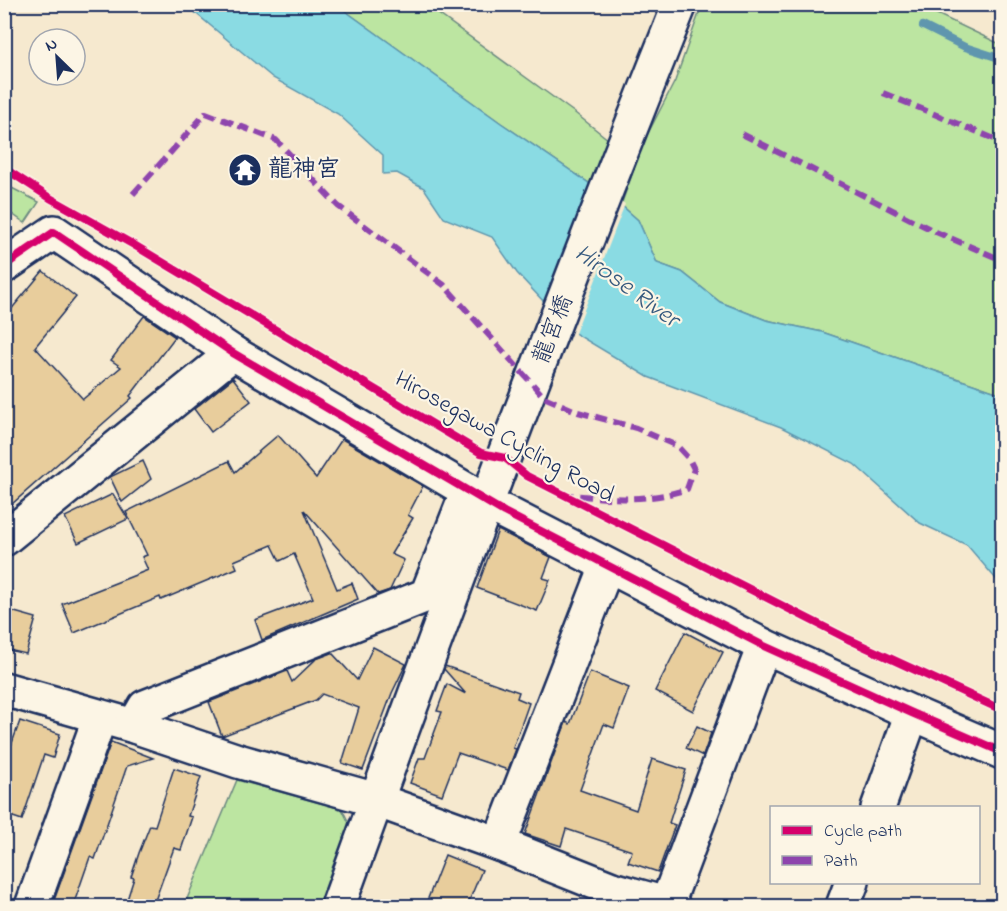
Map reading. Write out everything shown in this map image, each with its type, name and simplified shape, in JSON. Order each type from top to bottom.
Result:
[{"type":"street","name":"龍宮橋","points":[[338,906],[625,142],[680,4]]},
{"type":"street","points":[[4,266],[54,232],[233,353],[468,491],[427,595],[145,707],[134,726]]},
{"type":"street","points":[[4,539],[233,353]]},
{"type":"street","points":[[504,512],[764,646],[1002,752]]},
{"type":"street","points":[[499,844],[607,566]]},
{"type":"street","points":[[4,689],[134,726],[238,761],[376,800],[499,844],[608,898],[670,905],[764,646]]},
{"type":"street","points":[[878,806],[912,713]]},
{"type":"street","points":[[32,906],[100,717]]},
{"type":"street","points":[[843,906],[851,884]]},
{"type":"green space","points":[[337,5],[426,5],[609,140],[592,185],[501,123]]},
{"type":"green space","points":[[702,5],[918,5],[1002,45],[1002,394],[822,332],[766,320],[720,302],[682,272],[657,263],[638,220],[621,205],[644,141],[675,81]]},
{"type":"green space","points":[[4,184],[39,202],[25,223],[5,209]]},
{"type":"green space","points":[[237,780],[342,809],[354,833],[326,906],[184,906]]},
{"type":"water","name":"Hirose River","points":[[186,5],[337,5],[501,123],[621,205],[638,220],[657,263],[682,272],[720,302],[766,320],[822,332],[1002,394],[1002,586],[967,545],[920,523],[854,464],[781,427],[648,377],[571,331],[517,273],[492,237],[444,218],[424,188],[397,173],[383,174],[383,155],[338,114],[273,78]]},
{"type":"pier","points":[[598,185],[625,204],[574,336],[549,312]]},
{"type":"building","points":[[43,271],[76,297],[35,347],[83,399],[121,367],[111,360],[144,316],[175,337],[130,396],[132,398],[4,511],[4,318]]},
{"type":"building","points":[[233,378],[251,401],[211,432],[194,409]]},
{"type":"building","points":[[278,435],[316,478],[342,439],[423,486],[408,515],[413,518],[391,554],[404,560],[390,590],[378,594],[304,510],[337,589],[352,583],[358,599],[262,640],[255,620],[313,598],[294,554],[280,561],[272,545],[234,561],[237,568],[74,633],[62,604],[148,570],[142,557],[147,555],[126,512],[229,461],[235,472]]},
{"type":"building","points":[[143,461],[151,479],[122,502],[110,477]]},
{"type":"building","points":[[113,494],[128,519],[78,543],[65,517]]},
{"type":"building","points":[[498,530],[551,557],[543,578],[550,580],[537,611],[477,588]]},
{"type":"building","points":[[4,609],[36,618],[26,654],[4,649]]},
{"type":"building","points":[[685,632],[723,652],[693,711],[655,691]]},
{"type":"building","points":[[373,647],[406,664],[392,693],[363,770],[342,763],[359,708],[322,694],[316,700],[222,736],[209,702],[287,671],[292,682],[316,659],[332,653],[357,680]]},
{"type":"building","points":[[445,666],[519,692],[517,698],[529,703],[513,748],[516,749],[508,770],[458,753],[442,795],[410,783],[419,758],[425,758],[442,712],[437,711],[447,684],[466,694],[444,669]]},
{"type":"building","points":[[590,672],[629,688],[614,728],[604,724],[580,790],[636,810],[652,759],[686,770],[669,823],[675,825],[658,872],[628,862],[632,851],[566,829],[561,846],[525,834],[566,722],[570,724]]},
{"type":"building","points":[[20,721],[60,734],[53,758],[44,755],[22,820],[4,814],[4,765]]},
{"type":"building","points":[[697,726],[711,733],[703,756],[686,748]]},
{"type":"building","points":[[111,742],[153,758],[127,766],[95,859],[90,857],[73,906],[52,906]]},
{"type":"building","points":[[174,768],[201,777],[188,816],[192,817],[181,850],[174,848],[153,906],[125,906],[139,853],[150,825],[155,826]]},
{"type":"building","points":[[445,855],[482,870],[467,906],[425,906]]},
{"type":"waterway","points":[[923,26],[965,47],[1002,59]]},
{"type":"marked path","points":[[883,93],[1002,142]]},
{"type":"marked path","points":[[133,194],[206,113],[276,140],[338,206],[444,285],[544,397],[578,412],[636,428],[677,446],[689,459],[694,469],[687,489],[659,496],[601,498],[572,495]]},
{"type":"marked path","points":[[742,134],[936,232],[1002,260]]},
{"type":"cycle path","name":"Hirosegawa Cycling Road","points":[[4,168],[50,198],[134,245],[481,453],[505,458],[527,476],[848,639],[1002,710]]},
{"type":"cycle path","points":[[4,266],[54,232],[233,353],[504,512],[764,646],[1002,752]]},
{"type":"place","name":"龍神宮","points":[[245,170]]}]
